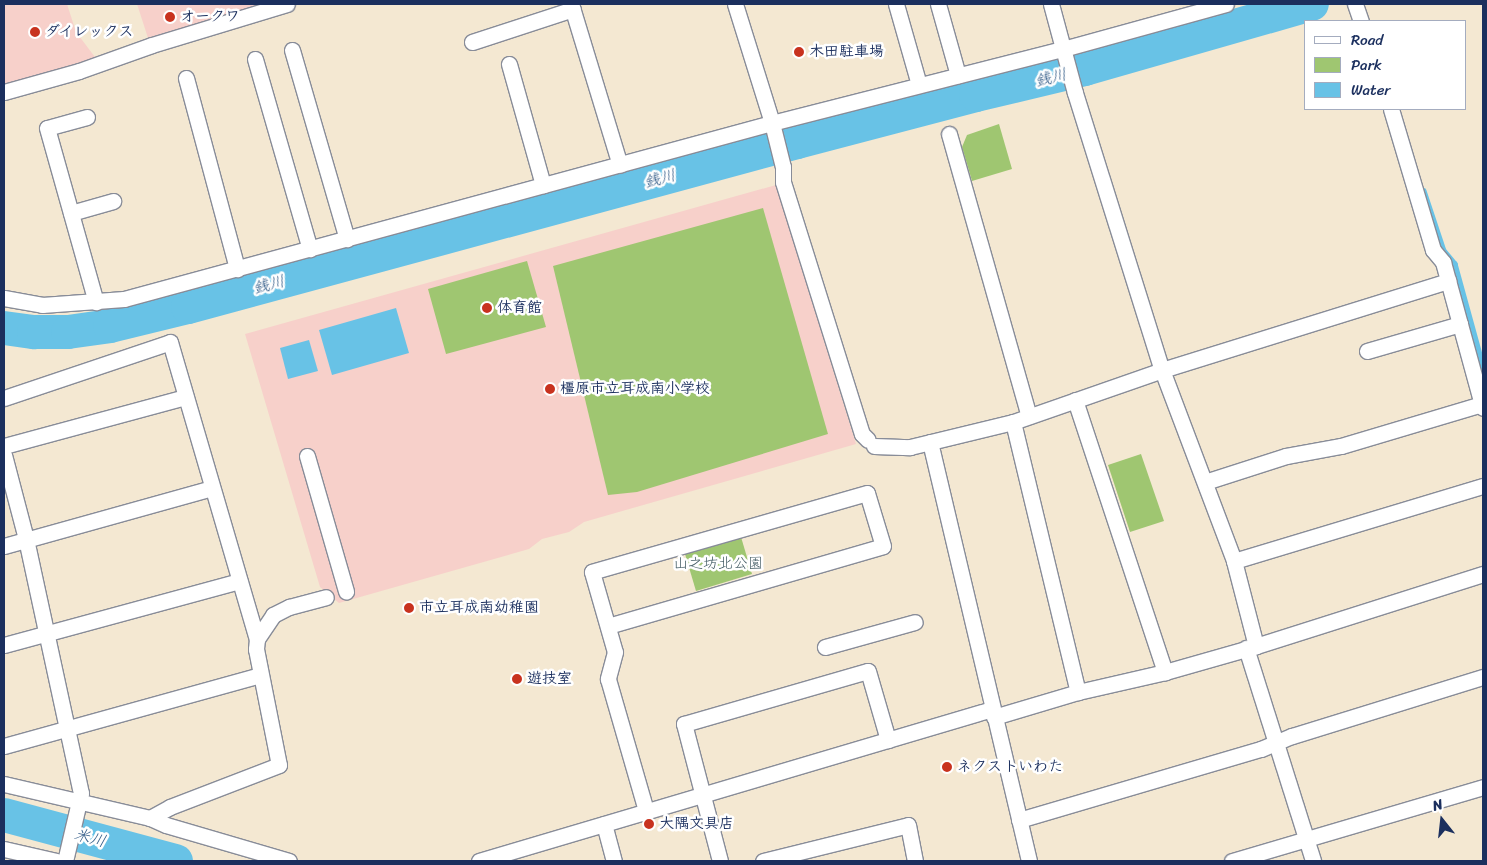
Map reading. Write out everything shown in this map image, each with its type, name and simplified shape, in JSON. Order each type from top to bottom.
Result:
[{"type":"street","points":[[4,92],[79,71],[152,45],[287,4]]},
{"type":"street","points":[[735,4],[773,129],[782,162],[786,191],[862,434],[871,443],[910,447],[1012,422],[1162,370],[1448,280]]},
{"type":"street","points":[[896,4],[919,85]]},
{"type":"street","points":[[938,4],[958,75]]},
{"type":"street","points":[[1051,4],[1073,88],[1162,370],[1206,482],[1234,561],[1251,647],[1277,743],[1313,861]]},
{"type":"street","points":[[4,298],[42,305],[124,299],[620,165],[773,129],[919,85],[958,75],[1064,54],[1226,4]]},
{"type":"street","points":[[1355,5],[1361,20]]},
{"type":"street","points":[[472,42],[572,6],[620,165]]},
{"type":"street","points":[[292,50],[347,239]]},
{"type":"street","points":[[255,59],[310,249]]},
{"type":"street","points":[[510,64],[544,185]]},
{"type":"street","points":[[186,78],[237,269]]},
{"type":"street","points":[[1206,482],[1286,456],[1341,446],[1483,406],[1443,262],[1433,250],[1390,110]]},
{"type":"street","points":[[87,116],[47,128],[96,302]]},
{"type":"street","points":[[949,134],[1029,416]]},
{"type":"street","points":[[71,213],[113,201]]},
{"type":"street","points":[[1367,351],[1460,324]]},
{"type":"street","points":[[4,398],[170,342],[257,639],[256,649],[260,675],[279,765],[170,807],[150,818]]},
{"type":"street","points":[[4,446],[186,397]]},
{"type":"street","points":[[1075,400],[1165,672]]},
{"type":"street","points":[[1012,422],[1078,692]]},
{"type":"street","points":[[930,442],[1029,861]]},
{"type":"street","points":[[307,456],[346,591]]},
{"type":"street","points":[[4,457],[26,539],[81,793],[63,858],[4,849]]},
{"type":"street","points":[[1234,561],[1483,486]]},
{"type":"street","points":[[4,546],[212,488]]},
{"type":"street","points":[[608,626],[882,546],[867,493],[592,572],[615,652],[608,680],[646,811]]},
{"type":"street","points":[[479,861],[511,857],[604,824],[888,740],[1165,672],[1483,574]]},
{"type":"street","points":[[4,645],[239,581]]},
{"type":"street","points":[[257,639],[273,615],[289,607],[326,597]]},
{"type":"street","points":[[825,647],[915,622]]},
{"type":"street","points":[[720,861],[684,724],[868,671],[888,740]]},
{"type":"street","points":[[4,746],[260,675]]},
{"type":"street","points":[[1019,820],[1277,743],[1483,677]]},
{"type":"street","points":[[4,784],[79,805],[150,818],[166,825],[289,861]]},
{"type":"street","points":[[1232,861],[1483,787]]},
{"type":"street","points":[[604,824],[614,861]]},
{"type":"street","points":[[763,861],[908,825],[915,861]]},
{"type":"shaded area","name":"ダイレックス","points":[[4,4],[67,4],[76,32],[98,61],[4,88]]},
{"type":"shaded area","points":[[137,4],[267,4],[148,38]]},
{"type":"shaded area","name":"橿原市立耳成南小学校","points":[[776,185],[856,444],[584,522],[569,532],[542,539],[529,549],[339,603],[320,587],[245,334]]},
{"type":"green space","points":[[999,124],[1012,169],[972,181],[962,147],[967,135]]},
{"type":"green space","points":[[763,208],[828,434],[637,492],[608,495],[553,266]]},
{"type":"green space","name":"体育館","points":[[527,261],[546,327],[446,354],[428,289]]},
{"type":"green space","points":[[1141,454],[1164,521],[1130,532],[1108,465]]},
{"type":"green space","name":"山之坊北公園","points":[[741,537],[752,574],[696,591],[685,554]]},
{"type":"water","points":[[396,308],[409,353],[332,375],[319,330]]},
{"type":"water","points":[[309,340],[318,371],[288,379],[280,348]]},
{"type":"waterway","name":"銭川","points":[[4,328],[34,332],[68,332],[110,326],[188,307],[797,142],[976,95],[1085,69],[1312,4]]},
{"type":"waterway","points":[[1424,191],[1444,251],[1455,264],[1483,366]]},
{"type":"waterway","name":"米川","points":[[4,815],[176,861]]},
{"type":"place","name":"オークワ","points":[[170,17]]},
{"type":"place","name":"ダイレックス","points":[[35,32]]},
{"type":"place","name":"木田駐車場","points":[[799,52]]},
{"type":"place","name":"体育館","points":[[487,308]]},
{"type":"place","name":"橿原市立耳成南小学校","points":[[550,389]]},
{"type":"place","name":"市立耳成南幼稚園","points":[[409,608]]},
{"type":"place","name":"遊技室","points":[[517,679]]},
{"type":"place","name":"ネクストいわた","points":[[947,767]]},
{"type":"place","name":"大隅文具店","points":[[649,824]]}]
